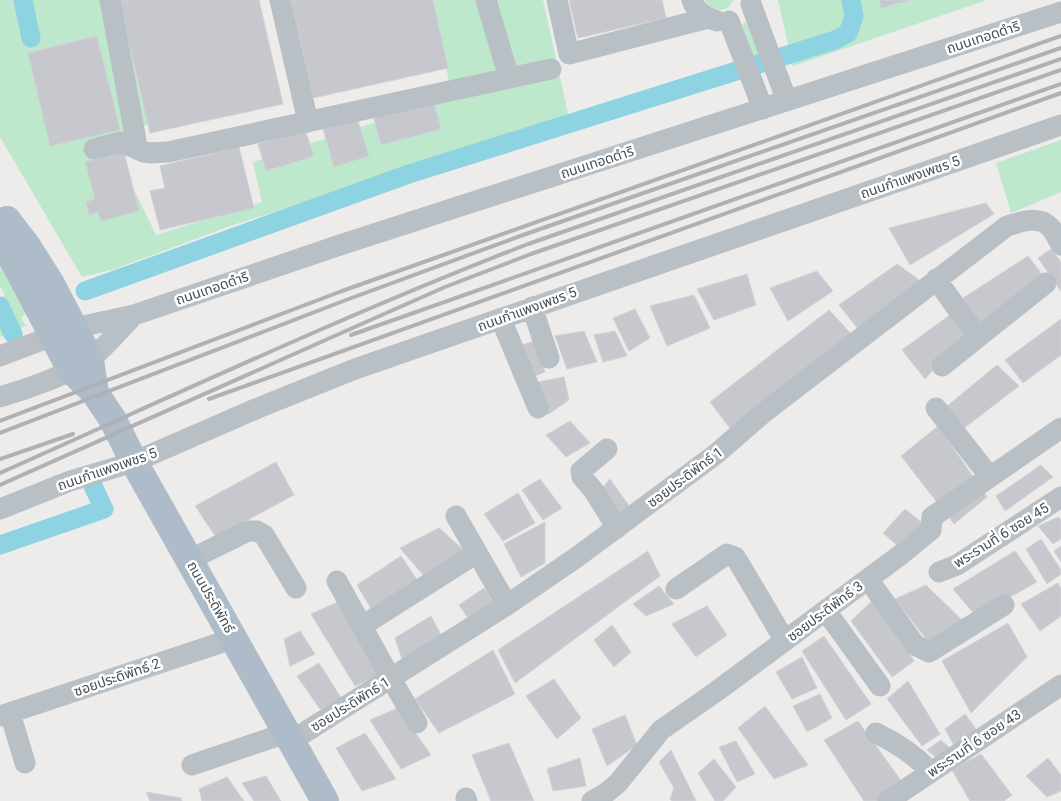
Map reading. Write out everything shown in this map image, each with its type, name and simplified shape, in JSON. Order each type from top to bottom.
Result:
[{"type":"main road","name":"ถนนประดิพัทธ์","points":[[0,211],[27,246],[51,284],[64,332]]},
{"type":"main road","name":"ถนนประดิพัทธ์","points":[[0,228],[9,252],[64,332],[95,393],[113,420],[134,462],[235,638],[322,800]]},
{"type":"street","points":[[110,0],[136,140]]},
{"type":"street","points":[[280,0],[308,122]]},
{"type":"street","points":[[486,0],[509,78]]},
{"type":"street","points":[[557,0],[570,54],[708,18]]},
{"type":"street","points":[[692,0],[700,12],[718,22],[729,22],[738,18],[746,12],[752,2]]},
{"type":"street","points":[[752,2],[787,101]]},
{"type":"street","name":"ถนนเทอดดำริ","points":[[0,356],[64,332],[134,315],[340,245],[1061,12]]},
{"type":"street","points":[[729,22],[763,109]]},
{"type":"street","points":[[94,149],[121,142],[144,152],[168,152],[551,70]]},
{"type":"street","name":"ถนนกำแพงเพชร 5","points":[[0,509],[70,481],[134,462],[258,408],[355,369],[1061,124]]},
{"type":"street","name":"ซอยประดิพัทธ์ 1","points":[[192,765],[289,737],[391,679],[507,605],[716,454],[762,414],[1007,226],[1022,221],[1036,220],[1049,226],[1061,245]]},
{"type":"street","points":[[936,279],[977,336]]},
{"type":"street","points":[[942,366],[977,336],[1046,283]]},
{"type":"street","points":[[532,307],[549,358]]},
{"type":"street","name":"ถนนเทอดดำริ","points":[[0,397],[18,392],[80,364],[134,315]]},
{"type":"street","points":[[501,319],[538,408]]},
{"type":"street","points":[[936,408],[990,477]]},
{"type":"street","name":"ซอยประดิพัทธ์ 3","points":[[592,801],[618,783],[661,730],[903,553],[930,530],[932,517],[1061,428]]},
{"type":"street","points":[[607,449],[581,471],[582,476],[594,491],[616,528]]},
{"type":"street","name":"พระรามที่ 6 ซอย 45","points":[[939,572],[957,565],[1061,497]]},
{"type":"street","points":[[456,516],[507,605]]},
{"type":"street","points":[[189,560],[248,532],[257,531],[264,535],[296,588]]},
{"type":"street","points":[[362,626],[477,553]]},
{"type":"street","points":[[676,589],[726,554],[730,554],[739,563],[785,641]]},
{"type":"street","points":[[868,579],[915,645],[929,652],[1004,605]]},
{"type":"street","points":[[337,581],[417,722]]},
{"type":"street","points":[[826,611],[880,686]]},
{"type":"street","name":"ซอยประดิพัทธ์ 2","points":[[5,715],[235,638]]},
{"type":"street","name":"พระรามที่ 6 ซอย 43","points":[[888,801],[1061,685]]},
{"type":"street","points":[[5,715],[25,763]]},
{"type":"street","points":[[876,733],[916,756],[931,772]]},
{"type":"green space","points":[[0,0],[131,0],[157,122],[108,136],[156,235],[262,202],[253,162],[453,97],[430,0],[543,0],[569,118],[230,226],[115,269],[82,277],[0,137]]},
{"type":"green space","points":[[705,0],[734,0],[728,8],[717,10],[711,8]]},
{"type":"green space","points":[[778,0],[987,0],[793,66]]},
{"type":"green space","points":[[746,21],[755,37],[758,55],[753,56],[742,25]]},
{"type":"green space","points":[[1061,140],[1061,192],[1011,213],[996,163]]},
{"type":"green space","points":[[0,263],[27,312],[21,318],[26,326],[0,337],[0,301],[5,294],[0,286]]},
{"type":"building","points":[[119,0],[259,0],[283,104],[150,133]]},
{"type":"building","points":[[291,0],[433,0],[448,68],[313,98]]},
{"type":"building","points":[[569,0],[662,0],[666,18],[578,38]]},
{"type":"building","points":[[879,0],[911,0],[881,8]]},
{"type":"building","points":[[97,36],[120,130],[50,146],[28,53]]},
{"type":"building","points":[[433,100],[441,129],[381,145],[373,115]]},
{"type":"building","points":[[357,118],[369,156],[334,167],[323,129]]},
{"type":"building","points":[[305,130],[314,156],[266,171],[258,144]]},
{"type":"building","points":[[239,147],[254,208],[160,230],[150,191],[165,188],[160,166]]},
{"type":"building","points":[[124,152],[139,211],[101,221],[98,212],[89,215],[86,202],[95,199],[85,162]]},
{"type":"building","points":[[986,203],[994,214],[910,265],[889,228]]},
{"type":"building","points":[[1051,249],[1061,262],[1061,291],[1038,258]]},
{"type":"building","points":[[1028,256],[1044,277],[980,324],[963,298]]},
{"type":"building","points":[[897,264],[922,282],[859,330],[839,305]]},
{"type":"building","points":[[817,271],[833,291],[788,321],[770,288]]},
{"type":"building","points":[[747,274],[756,305],[714,320],[697,289]]},
{"type":"building","points":[[694,295],[710,328],[667,346],[650,306]]},
{"type":"building","points":[[635,309],[650,338],[629,351],[613,318]]},
{"type":"building","points":[[829,310],[853,336],[732,431],[710,402]]},
{"type":"building","points":[[950,315],[964,336],[925,379],[902,350]]},
{"type":"building","points":[[1061,319],[1061,355],[1023,383],[1005,360]]},
{"type":"building","points":[[584,331],[597,362],[567,369],[555,336]]},
{"type":"building","points":[[615,331],[627,356],[603,362],[594,335]]},
{"type":"building","points":[[534,341],[545,372],[535,376],[519,346]]},
{"type":"building","points":[[997,365],[1019,386],[959,432],[946,407]]},
{"type":"building","points":[[564,377],[569,400],[547,415],[538,382]]},
{"type":"building","points":[[570,421],[590,443],[566,457],[546,435]]},
{"type":"building","points":[[938,426],[987,497],[954,524],[901,456]]},
{"type":"building","points":[[276,462],[294,495],[216,537],[195,506]]},
{"type":"building","points":[[1041,465],[1053,477],[1005,511],[996,496]]},
{"type":"building","points":[[540,479],[562,508],[543,520],[522,490]]},
{"type":"building","points":[[610,479],[632,510],[622,519],[602,488]]},
{"type":"building","points":[[518,493],[535,523],[503,541],[484,514]]},
{"type":"building","points":[[905,509],[925,525],[898,546],[883,533]]},
{"type":"building","points":[[1059,517],[1061,521],[1061,539],[1053,544],[1038,526]]},
{"type":"building","points":[[545,522],[545,563],[521,577],[504,544]]},
{"type":"building","points":[[439,528],[466,552],[425,577],[400,548]]},
{"type":"building","points":[[1041,539],[1061,570],[1061,574],[1047,584],[1026,549]]},
{"type":"building","points":[[1061,546],[1061,562],[1054,551]]},
{"type":"building","points":[[648,551],[660,576],[515,683],[498,650]]},
{"type":"building","points":[[1015,551],[1037,582],[976,616],[953,589]]},
{"type":"building","points":[[401,556],[420,584],[373,612],[357,585]]},
{"type":"building","points":[[1058,583],[1061,588],[1061,616],[1040,631],[1021,604]]},
{"type":"building","points":[[926,585],[969,627],[927,640],[895,599]]},
{"type":"building","points":[[659,586],[674,604],[646,616],[633,604]]},
{"type":"building","points":[[484,588],[496,606],[470,621],[459,605]]},
{"type":"building","points":[[876,597],[914,661],[892,677],[851,621]]},
{"type":"building","points":[[338,602],[382,674],[355,686],[311,614]]},
{"type":"building","points":[[707,606],[727,635],[696,657],[672,624]]},
{"type":"building","points":[[431,616],[444,640],[403,662],[395,638]]},
{"type":"building","points":[[1008,623],[1027,657],[971,713],[942,661]]},
{"type":"building","points":[[612,625],[631,652],[614,667],[594,640]]},
{"type":"building","points":[[300,631],[315,654],[290,666],[284,639]]},
{"type":"building","points":[[824,636],[871,704],[846,720],[802,651]]},
{"type":"building","points":[[493,650],[515,694],[439,733],[415,699]]},
{"type":"building","points":[[802,657],[817,688],[792,699],[776,672]]},
{"type":"building","points":[[319,663],[343,701],[320,709],[297,676]]},
{"type":"building","points":[[554,679],[581,718],[557,739],[526,696]]},
{"type":"building","points":[[908,681],[940,734],[922,746],[887,699]]},
{"type":"building","points":[[820,694],[832,718],[807,732],[793,706]]},
{"type":"building","points":[[765,706],[808,765],[774,779],[738,728]]},
{"type":"building","points":[[398,708],[431,755],[401,769],[370,720]]},
{"type":"building","points":[[965,714],[979,733],[955,747],[945,729]]},
{"type":"building","points":[[625,715],[637,745],[607,766],[592,729]]},
{"type":"building","points":[[858,721],[905,786],[880,801],[864,801],[824,740]]},
{"type":"building","points":[[365,733],[396,779],[362,791],[336,748]]},
{"type":"building","points":[[941,740],[952,750],[940,761],[927,750]]},
{"type":"building","points":[[736,741],[755,774],[737,782],[719,747]]},
{"type":"building","points":[[509,743],[534,801],[491,801],[472,755]]},
{"type":"building","points":[[671,750],[696,801],[672,801],[670,799],[674,788],[659,762]]},
{"type":"building","points":[[981,754],[1012,795],[1004,801],[970,801],[952,770]]},
{"type":"building","points":[[580,758],[586,786],[553,791],[547,769]]},
{"type":"building","points":[[1048,758],[1061,775],[1061,791],[1047,797],[1026,776]]},
{"type":"building","points":[[714,759],[736,787],[723,801],[715,801],[698,773]]},
{"type":"building","points":[[266,776],[281,801],[254,801],[242,783]]},
{"type":"building","points":[[227,777],[244,801],[202,801],[199,789]]},
{"type":"building","points":[[146,792],[181,798],[182,801],[150,801]]},
{"type":"waterway","points":[[23,0],[31,38]]},
{"type":"waterway","points":[[85,291],[409,174],[835,40],[848,33],[854,16],[851,0]]},
{"type":"waterway","points":[[0,306],[13,334]]},
{"type":"waterway","points":[[0,545],[104,509],[92,484]]},
{"type":"railway","points":[[0,421],[342,291],[1061,36]]},
{"type":"railway","points":[[0,433],[346,300],[523,235],[1061,48]]},
{"type":"railway","points":[[0,473],[328,326],[461,270],[528,244],[1061,59]]},
{"type":"railway","points":[[0,485],[445,287],[531,254],[1061,70]]},
{"type":"railway","points":[[351,335],[1061,84]]},
{"type":"railway","points":[[209,399],[1061,93]]},
{"type":"railway","points":[[0,459],[73,434]]}]
